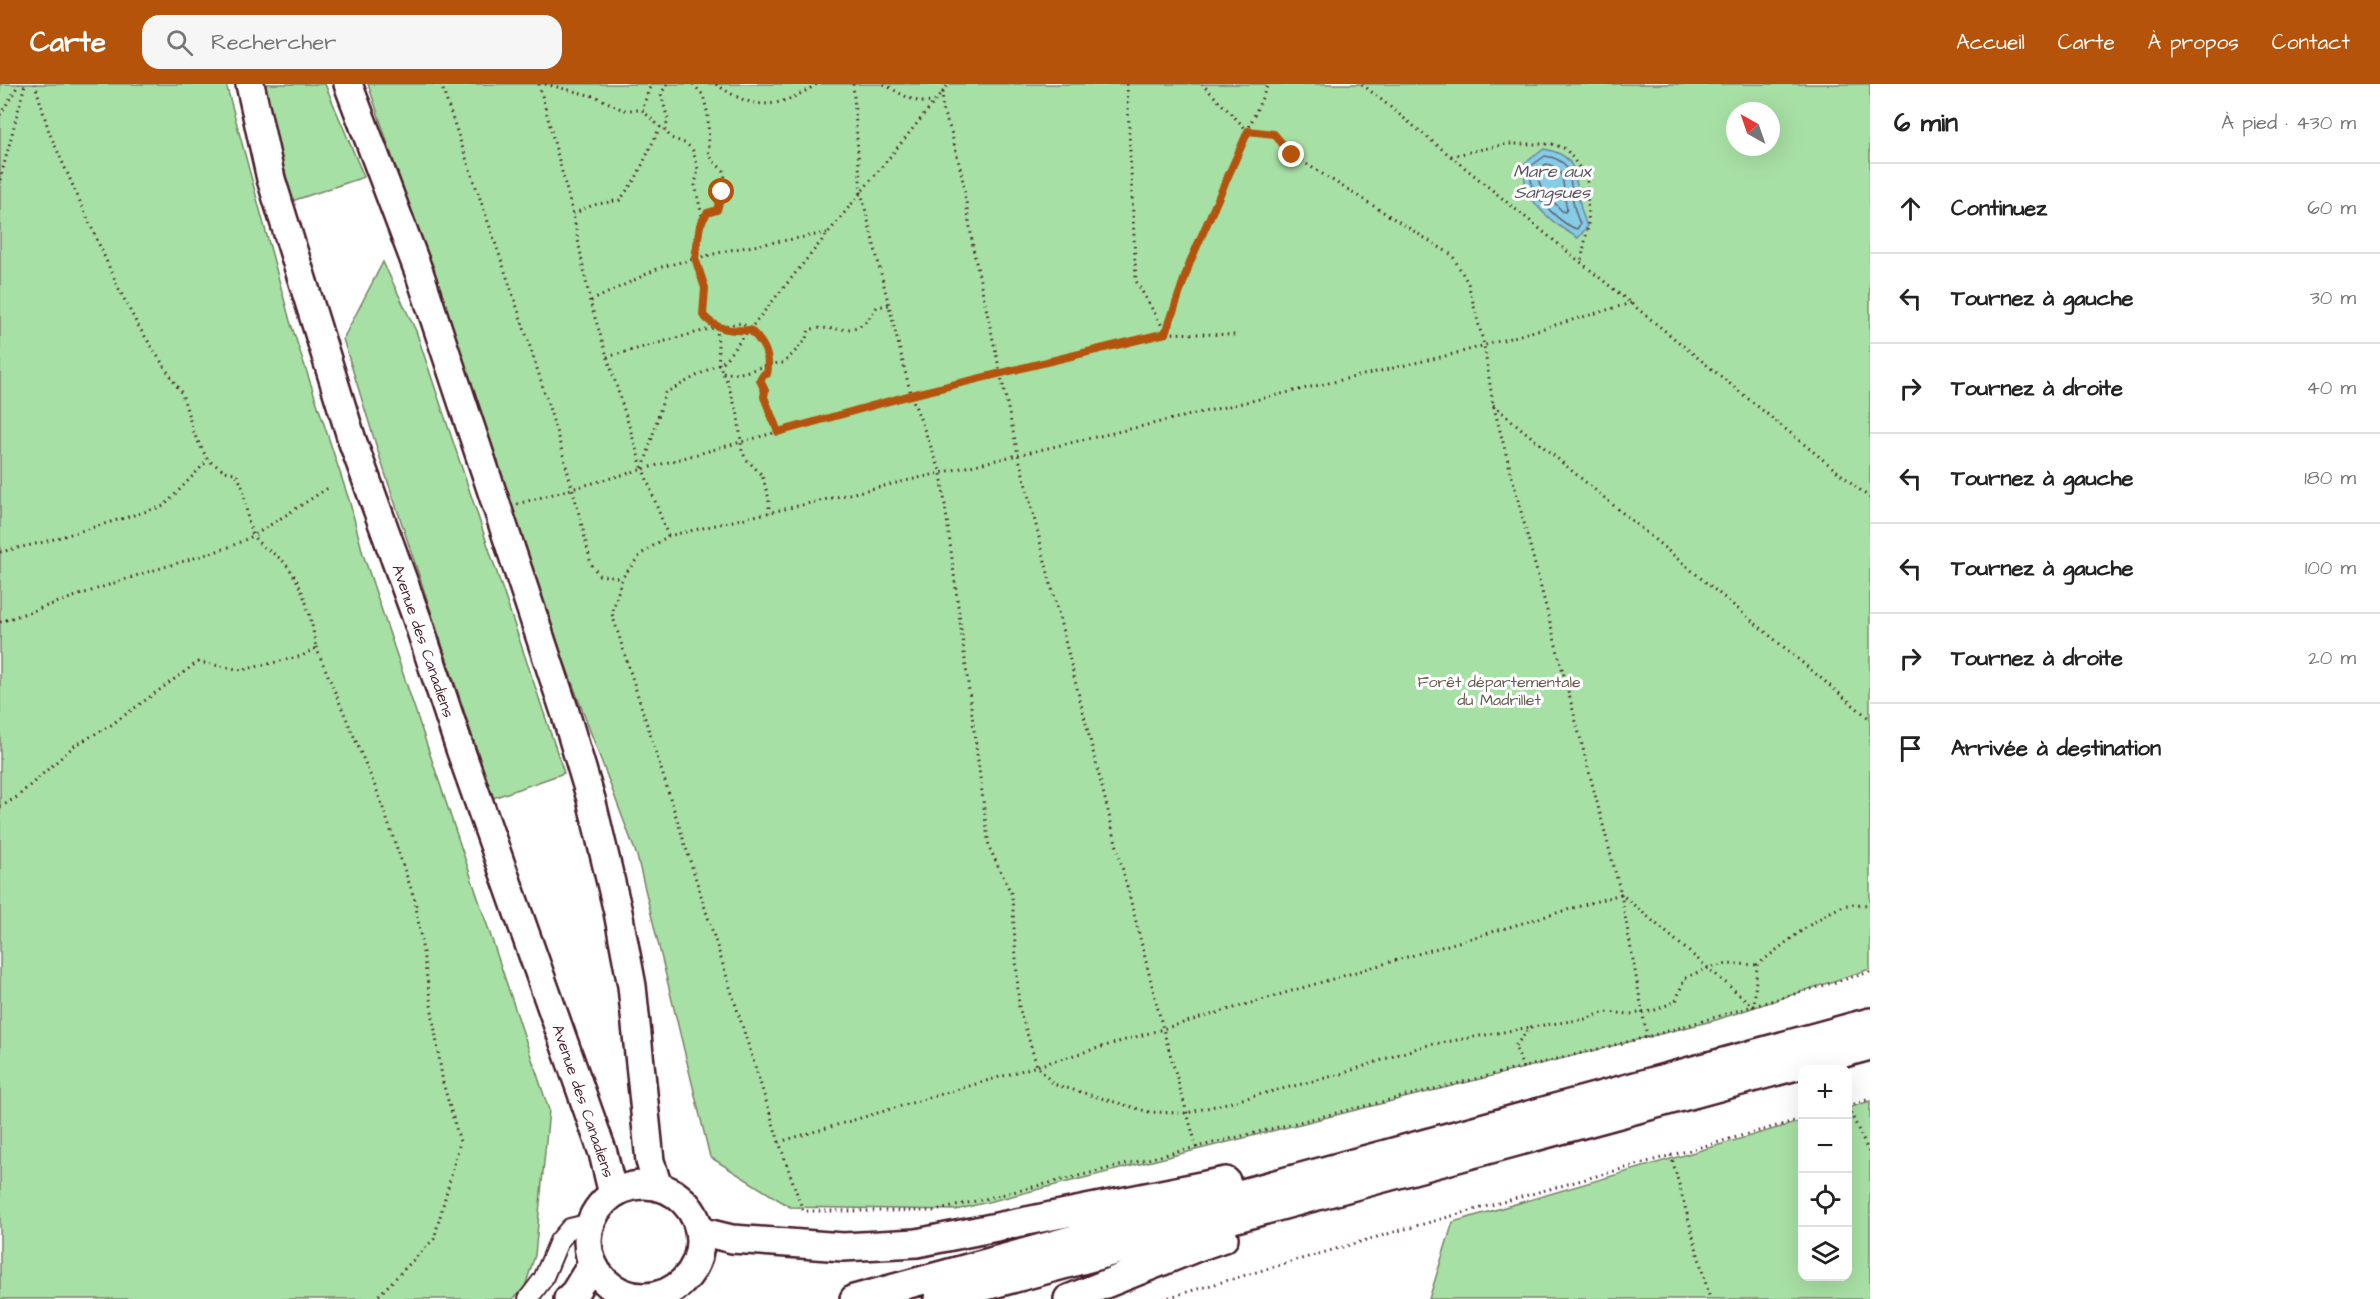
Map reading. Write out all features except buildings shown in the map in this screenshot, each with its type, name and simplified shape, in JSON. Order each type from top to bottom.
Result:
[{"type":"highway","points":[[236,84],[271,179]]},
{"type":"highway","name":"Avenue des Canadiens","points":[[250,84],[271,179],[352,440],[417,619],[460,749],[603,1153],[613,1194]]},
{"type":"highway","points":[[348,84],[420,275],[565,712],[591,799],[618,912],[632,986],[650,1161],[658,1187]]},
{"type":"highway","points":[[854,1299],[1870,1022]]},
{"type":"highway","points":[[938,1299],[1870,1046]]},
{"type":"highway","points":[[699,1232],[732,1239],[843,1247],[917,1243],[1250,1177],[1292,1180]]},
{"type":"highway","points":[[635,1186],[658,1187],[673,1193],[685,1203],[694,1216],[699,1232],[700,1249],[695,1265],[686,1280],[661,1296],[631,1297],[614,1290],[601,1279],[592,1264],[587,1236],[600,1206],[613,1194],[635,1186]]},
{"type":"highway","points":[[1068,1299],[1198,1247],[1297,1215],[1324,1194]]},
{"type":"highway","points":[[568,1299],[575,1292],[592,1264]]},
{"type":"lane","points":[[528,1299],[543,1279],[558,1241],[570,1228],[591,1223]]},
{"type":"path","points":[[0,115],[19,84]]},
{"type":"path","points":[[0,180],[25,84]]},
{"type":"path","points":[[35,84],[48,132],[118,287],[137,324],[182,394],[194,434],[208,460],[224,471],[235,473],[242,482],[253,536],[284,563],[298,585],[313,624],[316,645],[377,791],[415,900],[443,1083],[460,1142],[435,1239],[375,1299]]},
{"type":"path","points":[[441,84],[574,488],[591,564],[599,575],[622,578]]},
{"type":"path","points":[[539,84],[573,214],[590,302],[643,469],[668,536]]},
{"type":"path","points":[[545,84],[597,97],[623,110],[642,110],[660,127],[636,178],[620,200],[593,205],[573,214]]},
{"type":"path","points":[[642,110],[653,84]]},
{"type":"path","points":[[667,84],[661,94],[668,120],[665,130],[671,138],[687,144],[693,151],[698,169],[695,184],[703,220]]},
{"type":"path","points":[[693,84],[704,95],[708,115],[709,152],[712,160],[724,171],[725,180],[717,210],[707,213],[703,220],[695,258],[705,288],[703,315],[717,327],[733,331],[750,330]]},
{"type":"path","points":[[716,84],[727,92],[755,104],[772,105],[797,97],[817,84]]},
{"type":"path","points":[[853,84],[861,192],[911,395],[941,473],[989,847],[1012,895],[1019,1007],[1037,1066],[1053,1084],[1149,1113],[1187,1113],[1341,1074],[1423,1046],[1585,1019],[1605,1012],[1631,1014],[1653,1011],[1676,1001],[1684,978],[1706,967],[1729,963],[1757,965],[1798,934],[1830,914],[1848,905],[1870,906]]},
{"type":"path","points":[[884,84],[921,103],[935,101]]},
{"type":"path","points":[[643,469],[665,393],[719,365],[950,84]]},
{"type":"path","points":[[1127,84],[1136,281],[1166,333]]},
{"type":"path","points":[[1202,84],[1248,131],[1274,134],[1292,155],[1452,255],[1468,283],[1485,345],[1493,404],[1621,894],[1647,1037]]},
{"type":"path","points":[[1166,333],[1190,262],[1268,84]]},
{"type":"path","points":[[1362,84],[1870,498]]},
{"type":"path","points":[[943,92],[942,109],[951,131],[962,176],[975,253],[1018,454],[1163,1029],[1197,1148]]},
{"type":"path","points":[[1451,156],[1506,144],[1552,144],[1566,149],[1577,161],[1587,178],[1588,226],[1581,262]]},
{"type":"path","points":[[590,302],[661,267],[730,250],[829,232]]},
{"type":"path","points":[[1631,303],[1458,353],[668,536],[641,554],[622,578],[612,614],[779,1142],[803,1211],[935,1211],[1647,1037],[1870,972]]},
{"type":"path","points":[[723,372],[730,374],[757,370],[768,363],[784,363],[805,340],[809,330],[814,328],[841,329],[864,324],[877,307],[889,305]]},
{"type":"path","points":[[607,357],[717,327],[742,323],[761,340],[766,349],[767,374],[764,374],[760,380],[778,432]]},
{"type":"path","points":[[717,327],[719,365],[738,415],[740,442],[746,459],[762,475],[769,499],[769,513]]},
{"type":"path","points":[[509,506],[911,395],[1166,333],[1236,335]]},
{"type":"path","points":[[1493,404],[1870,718]]},
{"type":"path","points":[[0,552],[44,542],[164,506],[208,460]]},
{"type":"path","points":[[0,622],[138,575],[227,549],[253,536],[328,488]]},
{"type":"path","points":[[0,807],[17,798],[74,746],[111,725],[198,662],[242,670],[302,656],[316,648],[316,645]]},
{"type":"path","points":[[1621,894],[1754,1007]]},
{"type":"path","points":[[779,1142],[1621,894]]},
{"type":"path","points":[[1754,1007],[1757,965]]},
{"type":"path","points":[[1523,1068],[1515,1046],[1531,1027]]},
{"type":"path","points":[[1852,1105],[1870,1100]]},
{"type":"path","points":[[1852,1115],[1870,1155]]},
{"type":"path","points":[[1163,1299],[1798,1120]]},
{"type":"path","points":[[1671,1155],[1710,1299]]},
{"type":"green space","points":[[0,84],[226,84],[290,321],[350,503],[363,554],[549,1110],[535,1255],[525,1287],[513,1299],[0,1299]]},
{"type":"green space","points":[[263,84],[325,84],[364,177],[292,201]]},
{"type":"green space","name":"Forêt départementale du Madrillet","points":[[368,84],[1870,84],[1870,969],[1716,1020],[956,1210],[790,1207],[710,1157],[637,856],[525,557]]},
{"type":"green space","points":[[383,262],[416,331],[564,773],[493,798],[343,339]]},
{"type":"green space","points":[[1870,1101],[1870,1299],[1429,1299],[1453,1222],[1798,1122],[1798,1281],[1852,1281],[1852,1107]]},
{"type":"water","name":"Mare aux Sangsues","points":[[1544,149],[1563,155],[1572,166],[1587,227],[1578,238],[1555,223],[1541,210],[1526,187],[1525,163]]},
{"type":"route","points":[[722,192],[717,210],[707,213],[700,225],[695,258],[705,288],[703,315],[717,327],[733,331],[750,330],[761,340],[766,349],[768,369],[767,374],[764,374],[760,380],[778,432],[911,395],[1166,333],[1190,262],[1248,131],[1274,134],[1292,155]]}]
